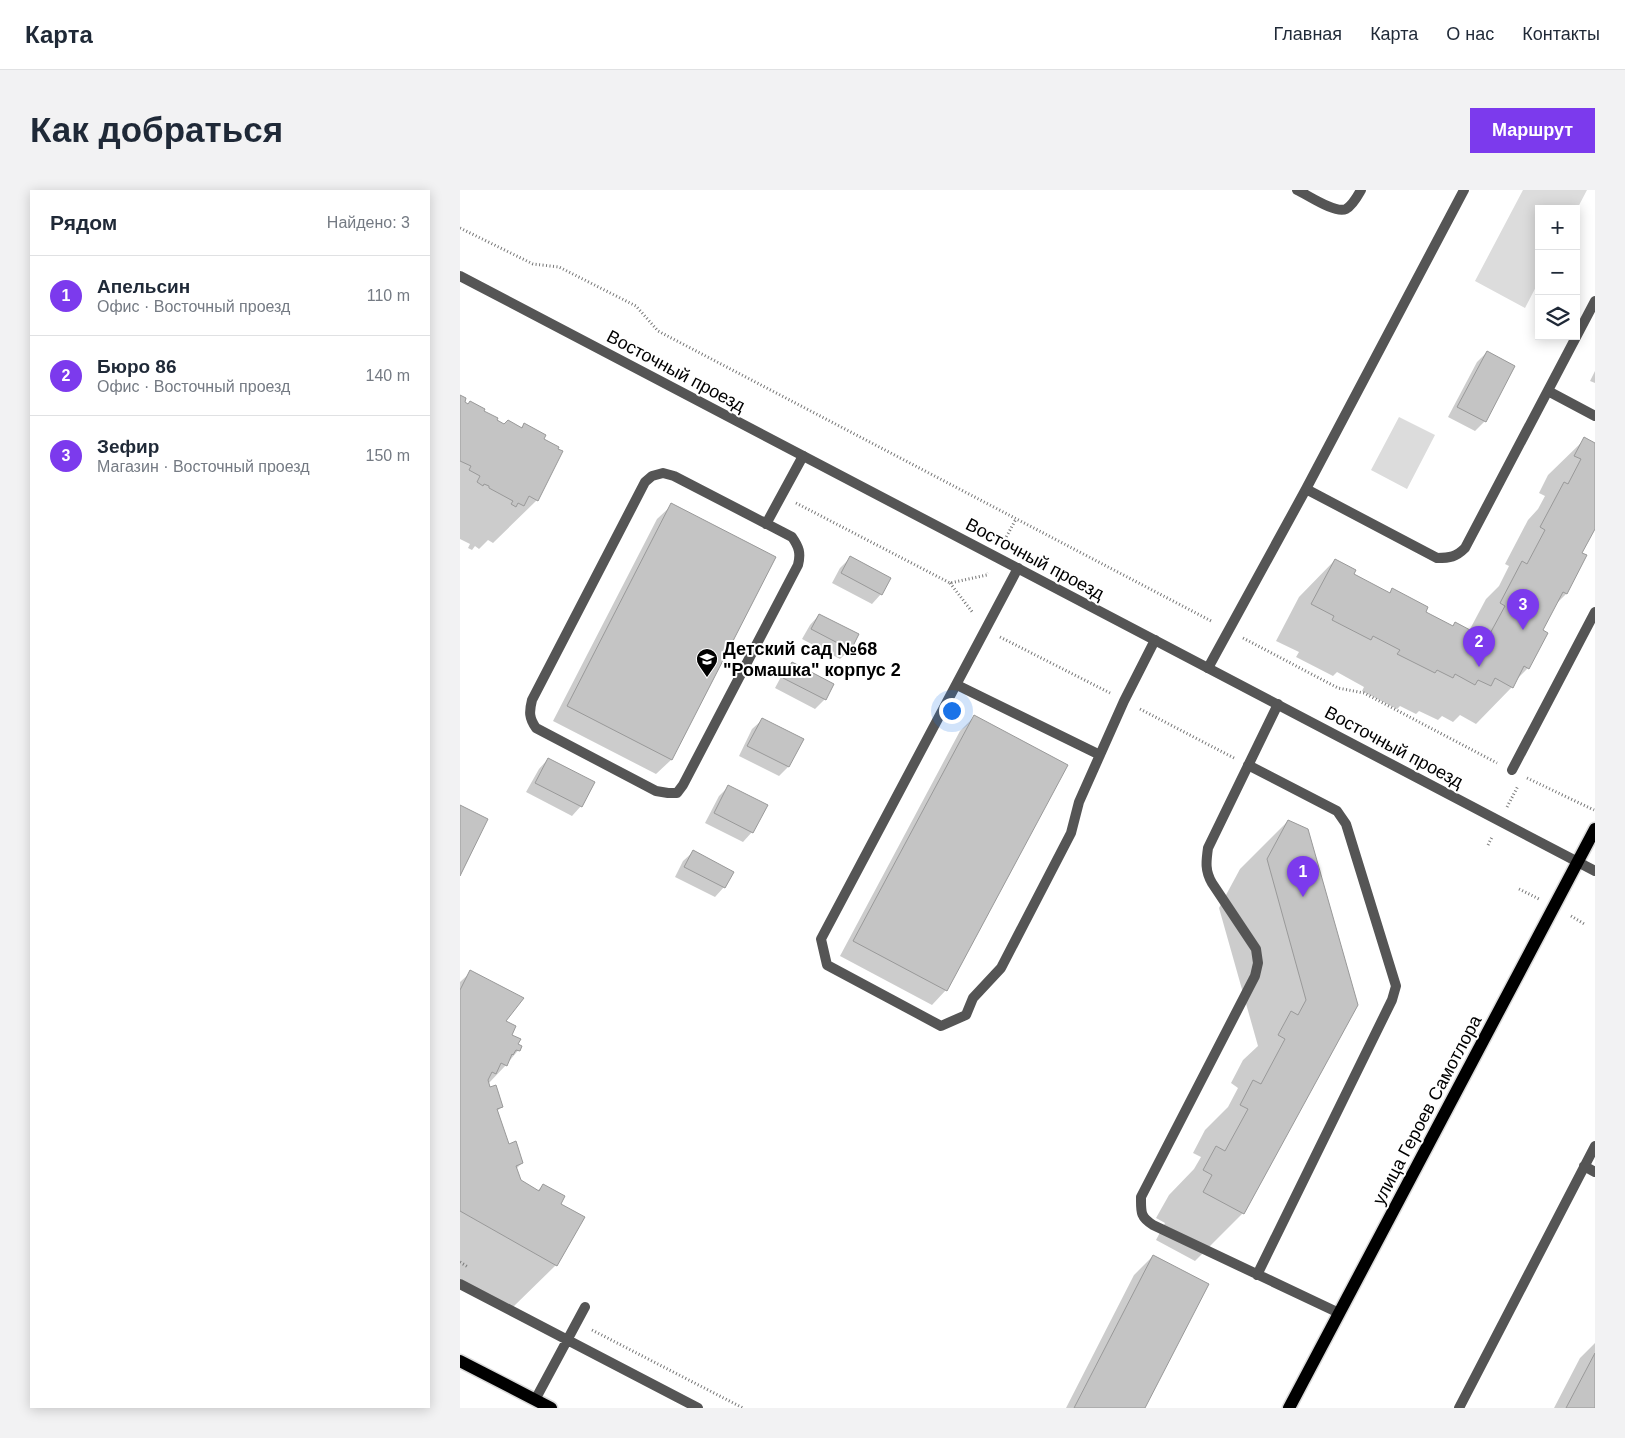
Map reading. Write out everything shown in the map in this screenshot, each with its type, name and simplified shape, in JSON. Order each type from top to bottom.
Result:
[{"type":"main road","name":"улица Героев Самотлора","points":[[1289,1408],[1595,829]]},
{"type":"main road","points":[[460,1361],[551,1408]]},
{"type":"street","points":[[1297,190],[1339,210],[1346,208],[1356,199],[1361,190]]},
{"type":"street","points":[[1208,668],[1306,489],[1464,190]]},
{"type":"street","name":"Восточный проезд","points":[[460,276],[1595,871]]},
{"type":"street","points":[[1306,489],[1438,558],[1457,556],[1465,548],[1595,301]]},
{"type":"street","points":[[1548,391],[1595,416]]},
{"type":"street","points":[[766,524],[802,456]]},
{"type":"street","points":[[663,473],[674,476],[766,524],[792,537],[801,555],[798,565],[683,786],[677,793],[656,791],[536,728],[529,712],[532,700],[646,482],[652,476],[663,473]]},
{"type":"street","points":[[1018,568],[821,938],[826,965],[941,1026],[966,1016],[973,998],[1001,968],[1070,833],[1079,802],[1124,701],[1155,640]]},
{"type":"street","points":[[1512,770],[1595,612]]},
{"type":"street","points":[[957,685],[1100,755]]},
{"type":"street","points":[[1278,704],[1208,848],[1206,862],[1208,875],[1212,883],[1256,949],[1258,963],[1255,976],[1141,1197],[1141,1210],[1144,1220],[1153,1225],[1339,1313]]},
{"type":"street","points":[[1248,765],[1336,810],[1346,824],[1396,986],[1392,1000],[1257,1275]]},
{"type":"street","points":[[1459,1408],[1595,1146]]},
{"type":"street","points":[[1584,1166],[1595,1172]]},
{"type":"street","points":[[460,1284],[698,1408]]},
{"type":"street","points":[[535,1400],[585,1306]]},
{"type":"path","points":[[460,228],[533,264],[559,267],[636,306],[658,331],[1338,688],[1364,694],[1595,811]]},
{"type":"path","points":[[782,495],[950,584],[986,630],[1248,765]]},
{"type":"path","points":[[950,584],[987,575],[1016,519]]},
{"type":"path","points":[[460,1262],[477,1271]]},
{"type":"path","points":[[577,1322],[743,1408]]},
{"type":"shaded area","points":[[1523,190],[1587,190],[1579,205],[1535,205],[1535,289],[1525,308],[1475,281]]},
{"type":"shaded area","points":[[1399,417],[1435,435],[1407,489],[1371,470]]},
{"type":"building","points":[[1487,351],[1515,366],[1486,422],[1457,407]]},
{"type":"building","points":[[460,395],[466,398],[465,402],[468,404],[470,401],[485,409],[484,411],[498,418],[497,420],[504,424],[508,420],[522,428],[524,423],[546,435],[544,439],[563,451],[538,501],[529,496],[524,506],[518,503],[516,507],[511,504],[513,501],[489,488],[489,486],[484,484],[483,486],[477,482],[480,476],[469,470],[471,466],[460,461]]},
{"type":"building","points":[[1584,437],[1595,443],[1595,529],[1582,553],[1587,555],[1567,594],[1563,592],[1543,630],[1548,633],[1529,669],[1524,666],[1513,688],[1495,678],[1491,686],[1478,680],[1475,685],[1455,674],[1453,678],[1437,670],[1435,673],[1397,654],[1400,650],[1373,636],[1371,640],[1332,620],[1334,616],[1311,604],[1335,559],[1356,570],[1354,574],[1390,593],[1392,588],[1428,607],[1426,612],[1453,626],[1455,622],[1487,639],[1505,606],[1500,603],[1522,561],[1527,564],[1545,530],[1540,527],[1564,482],[1568,484],[1581,459],[1574,456]]},
{"type":"building","points":[[671,503],[776,557],[672,760],[567,706]]},
{"type":"building","points":[[850,556],[891,578],[882,595],[841,573]]},
{"type":"building","points":[[819,614],[859,634],[851,650],[811,629]]},
{"type":"building","points":[[792,662],[834,684],[826,700],[783,678]]},
{"type":"building","points":[[974,715],[1068,765],[947,991],[853,941]]},
{"type":"building","points":[[762,718],[804,739],[789,767],[747,746]]},
{"type":"building","points":[[548,758],[595,782],[582,807],[535,783]]},
{"type":"building","points":[[728,785],[768,805],[753,833],[714,813]]},
{"type":"building","points":[[460,805],[488,819],[460,876]]},
{"type":"building","points":[[1288,820],[1308,829],[1358,1005],[1244,1214],[1203,1192],[1212,1175],[1203,1170],[1216,1146],[1225,1151],[1248,1109],[1240,1105],[1253,1080],[1261,1084],[1285,1039],[1278,1035],[1291,1011],[1298,1015],[1306,1000],[1267,859]]},
{"type":"building","points":[[693,850],[734,872],[725,888],[684,867]]},
{"type":"building","points":[[470,970],[524,998],[506,1021],[516,1026],[512,1035],[521,1039],[518,1044],[522,1046],[520,1051],[516,1050],[512,1054],[507,1066],[501,1063],[496,1074],[492,1072],[488,1080],[490,1087],[496,1085],[503,1107],[497,1109],[509,1144],[516,1141],[523,1163],[516,1166],[521,1180],[539,1191],[543,1184],[565,1196],[561,1204],[585,1217],[557,1266],[460,1211],[460,990]]},
{"type":"building","points":[[1153,1255],[1209,1284],[1145,1408],[1074,1408]]},
{"type":"building","points":[[1595,1353],[1595,1408],[1566,1408]]},
{"type":"place","name":"Зефир","points":[[1523,630]]},
{"type":"place","name":"Бюро 86","points":[[1479,667]]},
{"type":"place","name":"Детский сад №68 \"Ромашка\" корпус 2","points":[[707,678]]},
{"type":"place","name":"Апельсин","points":[[1303,897]]}]
